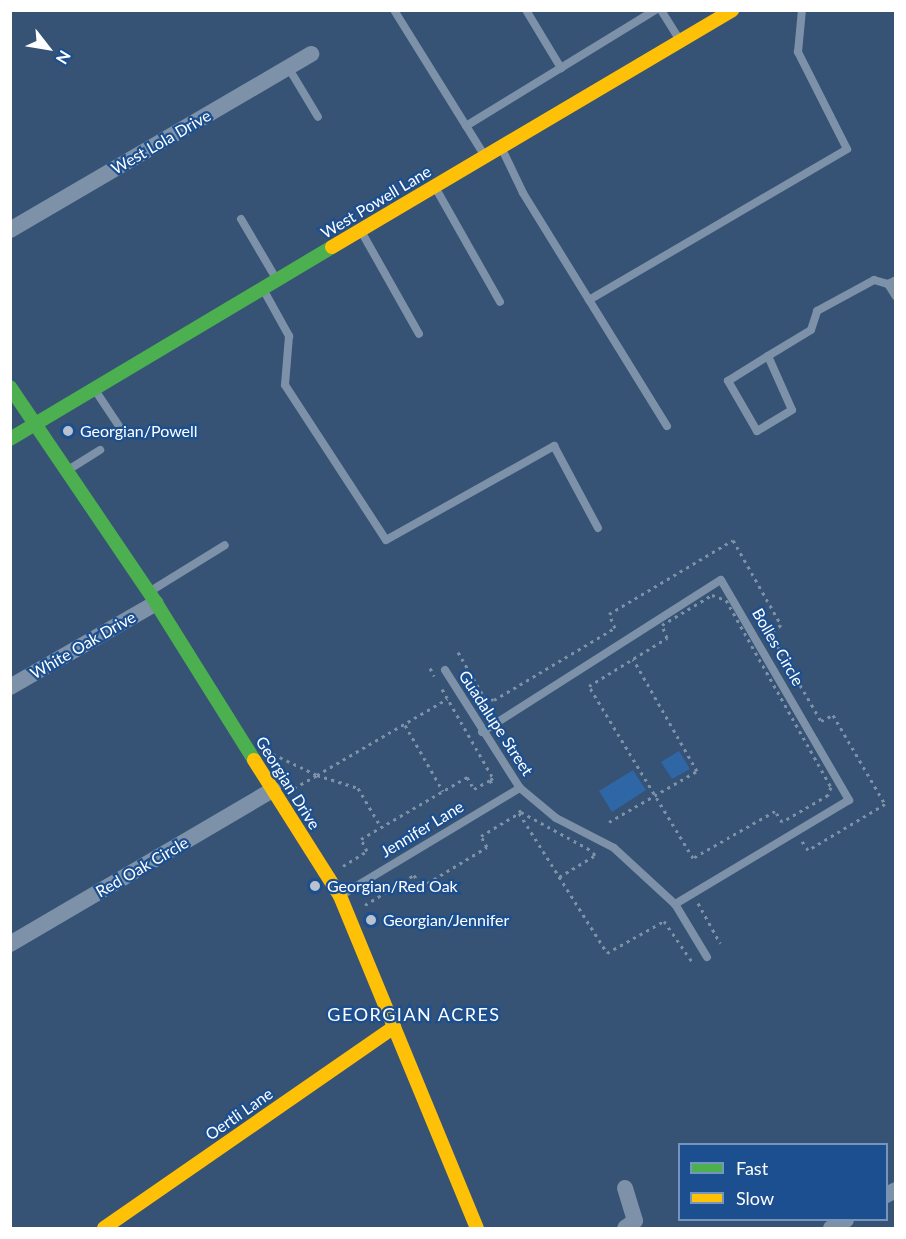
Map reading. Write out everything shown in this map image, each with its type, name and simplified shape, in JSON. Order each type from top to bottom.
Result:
[{"type":"street","name":"West Powell Lane","points":[[10,439],[732,10]]},
{"type":"street","name":"West Lola Drive","points":[[10,230],[311,54]]},
{"type":"street","name":"Georgian Drive","points":[[10,387],[37,423],[152,598],[340,896],[477,1228]]},
{"type":"street","name":"White Oak Drive","points":[[10,687],[152,598]]},
{"type":"street","name":"Red Oak Circle","points":[[10,944],[273,790]]},
{"type":"street","name":"Oertli Lane","points":[[104,1228],[393,1027]]},
{"type":"street","points":[[625,1188],[634,1221],[625,1228]]},
{"type":"lane","points":[[394,10],[485,156]]},
{"type":"lane","points":[[526,10],[561,68]]},
{"type":"lane","points":[[466,126],[655,10]]},
{"type":"lane","points":[[661,10],[680,41]]},
{"type":"lane","points":[[589,300],[848,149],[798,52],[802,10]]},
{"type":"lane","points":[[288,67],[318,117]]},
{"type":"lane","points":[[500,147],[523,193],[667,426]]},
{"type":"lane","points":[[435,186],[500,302]]},
{"type":"lane","points":[[241,219],[277,280]]},
{"type":"lane","points":[[361,230],[419,334]]},
{"type":"lane","points":[[768,356],[792,410],[757,431],[728,381],[768,356],[811,330],[817,311],[874,280],[892,282],[896,297]]},
{"type":"lane","points":[[262,289],[289,336],[285,385],[386,540],[554,446],[598,528]]},
{"type":"lane","points":[[94,389],[124,435]]},
{"type":"lane","points":[[68,470],[100,450]]},
{"type":"lane","points":[[152,598],[225,545]]},
{"type":"lane","name":"Bolles Circle","points":[[482,732],[722,580],[849,800],[675,904]]},
{"type":"lane","name":"Guadalupe Street","points":[[445,670],[482,732],[520,788],[556,818],[614,848],[675,904],[707,957]]},
{"type":"lane","name":"Jennifer Lane","points":[[340,896],[520,788]]},
{"type":"path","points":[[458,652],[484,697],[494,700],[615,628],[609,614],[733,540],[781,625],[770,633],[821,721],[833,715],[885,804],[808,850],[799,839]]},
{"type":"path","points":[[712,595],[723,598],[831,787],[825,798],[782,822],[775,811],[693,858],[589,686],[633,659],[668,638],[662,626],[712,595]]},
{"type":"path","points":[[609,822],[697,771],[633,659]]},
{"type":"path","points":[[343,866],[368,850],[361,840],[381,827],[467,777],[474,789],[493,778],[430,668]]},
{"type":"path","points":[[294,788],[447,699]]},
{"type":"path","points":[[405,724],[443,791]]},
{"type":"path","points":[[272,753],[317,775],[358,788],[381,827]]},
{"type":"path","points":[[490,780],[492,784]]},
{"type":"path","points":[[517,808],[607,953],[664,921],[693,963]]},
{"type":"path","points":[[520,812],[594,852],[594,856],[559,877]]},
{"type":"path","points":[[365,905],[414,875],[421,887],[431,881],[487,847],[481,836],[520,812]]},
{"type":"path","points":[[700,897],[699,907],[720,943]]},
{"type":"shaded area","points":[[679,751],[690,769],[672,779],[661,762]]},
{"type":"shaded area","points":[[633,770],[646,790],[612,812],[599,791]]},
{"type":"traffic: fast","points":[[10,439],[332,247]]},
{"type":"traffic: fast","points":[[10,387],[156,603],[254,760]]},
{"type":"traffic: slow","points":[[332,247],[732,10]]},
{"type":"traffic: slow","points":[[254,760],[340,896],[477,1228]]},
{"type":"traffic: slow","points":[[104,1228],[394,1027]]},
{"type":"place","name":"Georgian/Powell","points":[[68,431]]},
{"type":"place","name":"Georgian/Red Oak","points":[[315,886]]},
{"type":"place","name":"Georgian/Jennifer","points":[[371,920]]},
{"type":"district","name":"GEORGIAN ACRES","points":[[414,1014]]}]
